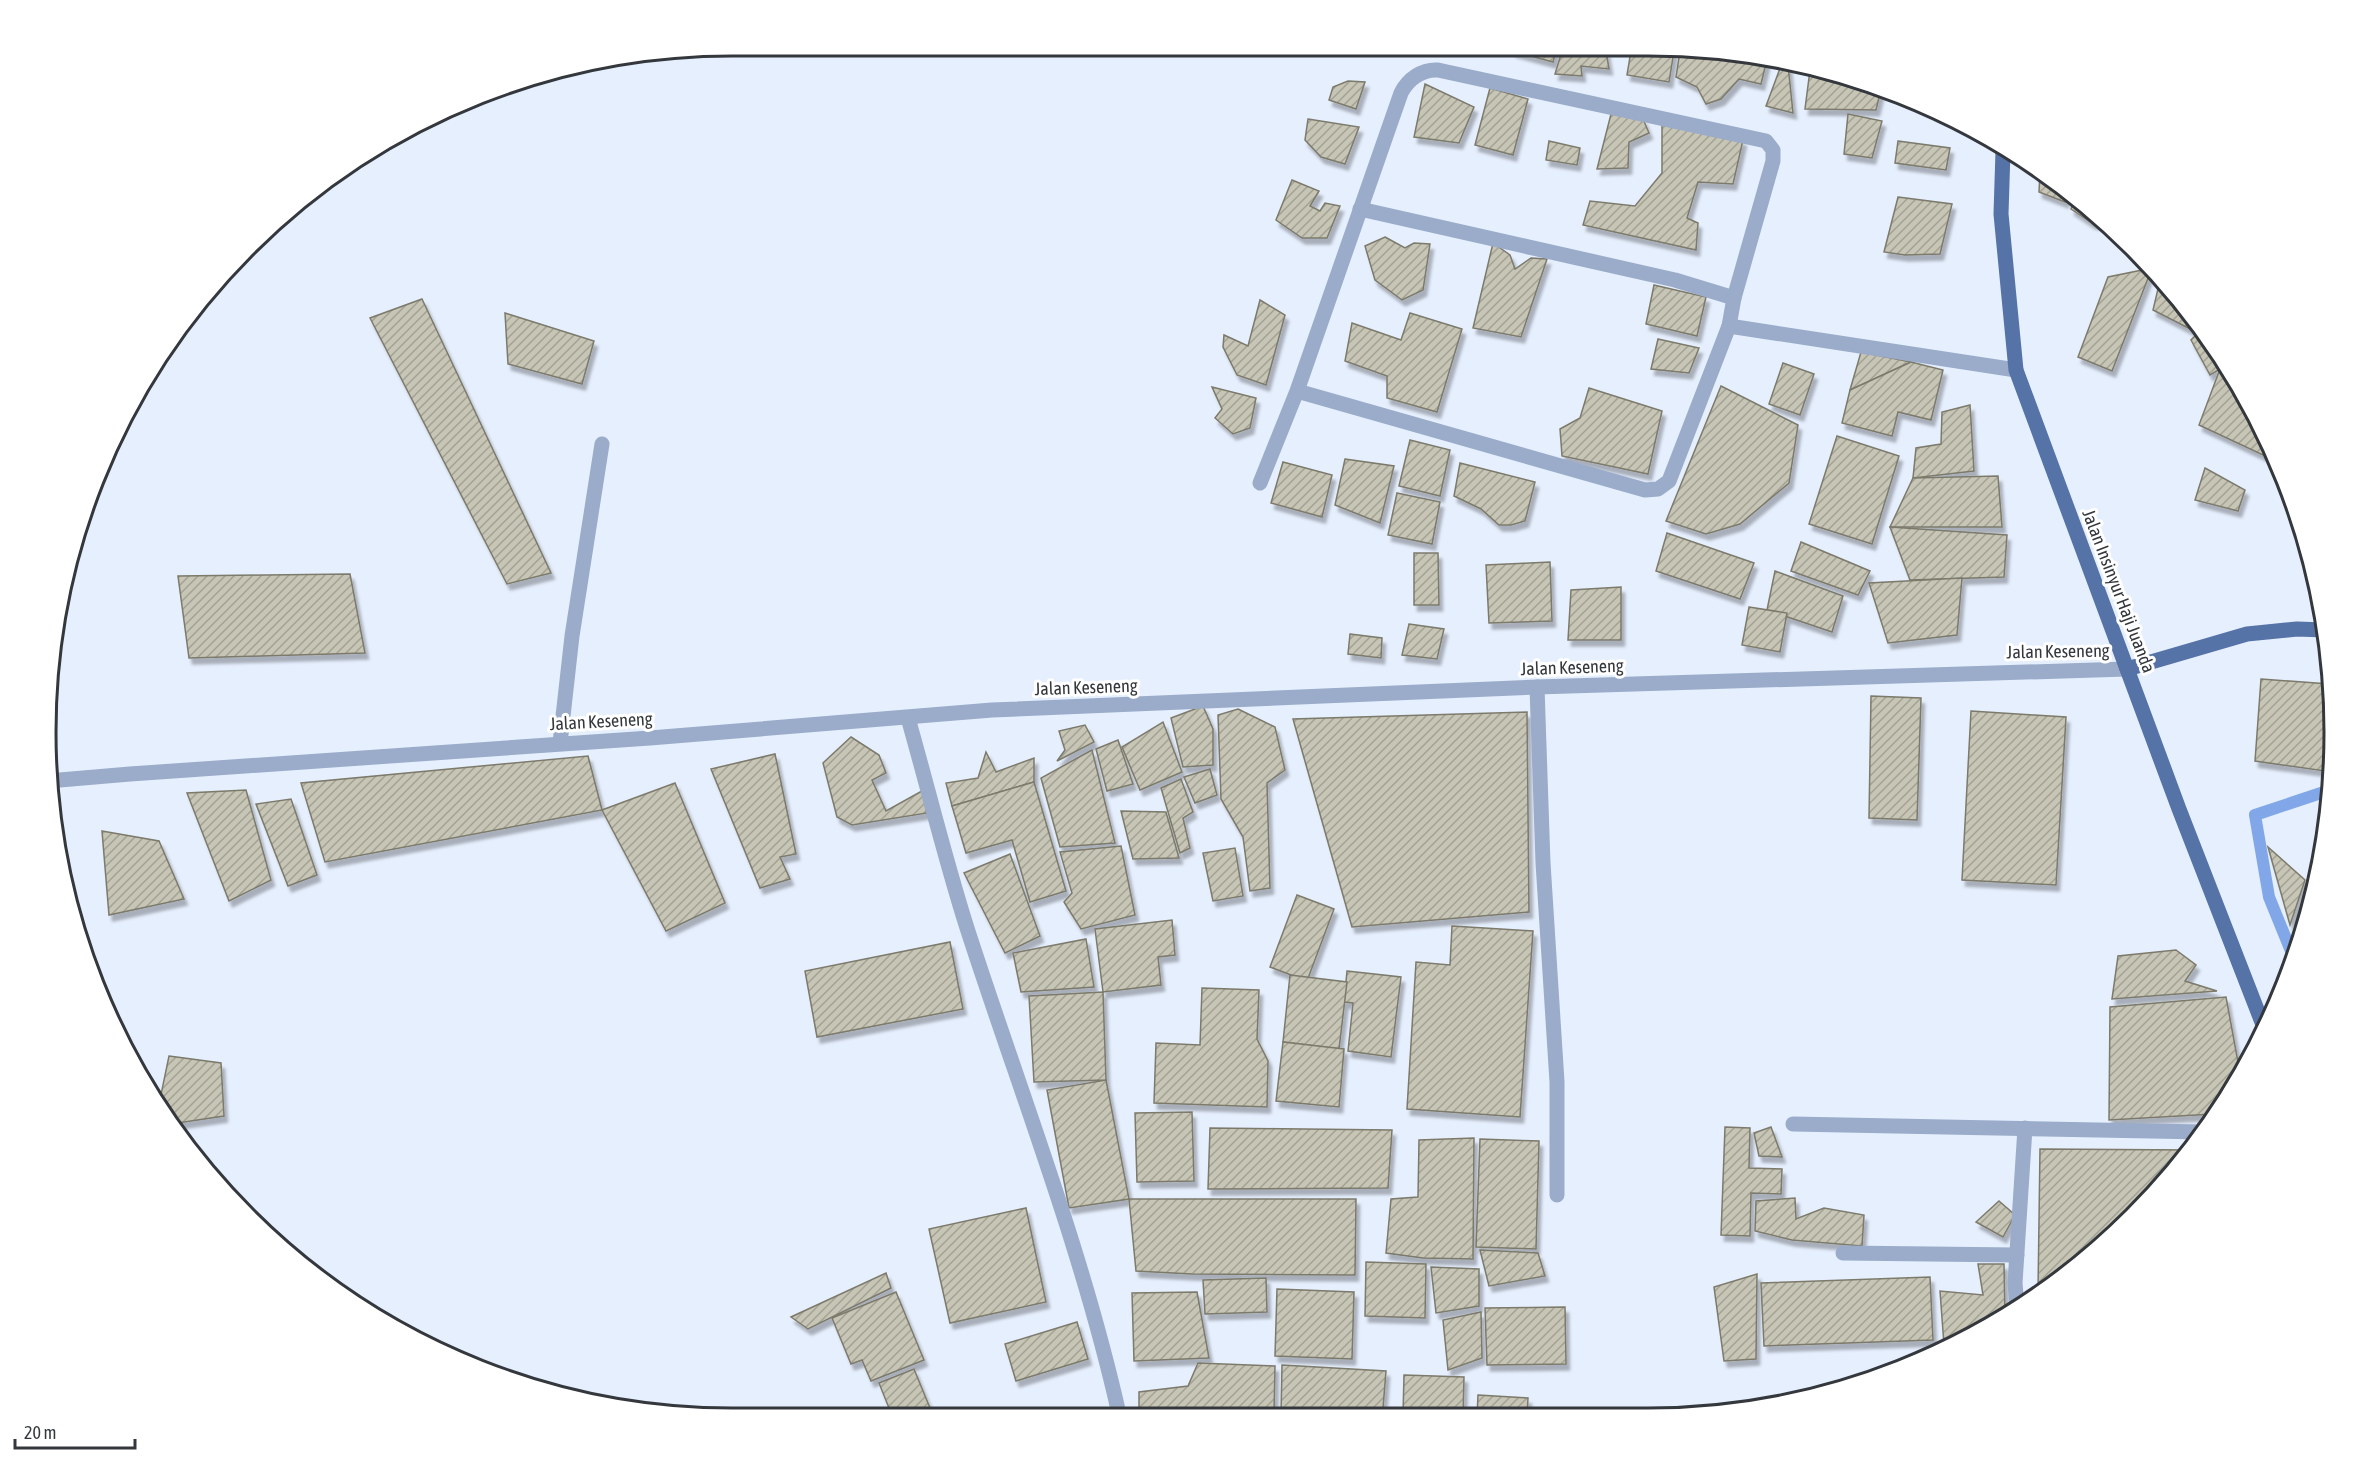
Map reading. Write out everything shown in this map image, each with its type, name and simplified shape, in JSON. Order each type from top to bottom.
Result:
[{"type":"main road","name":"Jalan Insinyur Haji Juanda","points":[[2003,156],[2001,214],[2016,370],[2179,809],[2260,1017]]},
{"type":"main road","points":[[2127,669],[2247,634],[2297,629],[2316,630]]},
{"type":"street","points":[[1260,483],[1297,391],[1403,89],[1416,76],[1432,70],[1766,141],[1772,147],[1774,158],[1734,298],[1729,326],[1669,481],[1662,487],[1645,490],[1297,391]]},
{"type":"street","points":[[1360,209],[1675,280],[1734,298]]},
{"type":"street","points":[[1729,326],[2016,370]]},
{"type":"street","points":[[560,743],[572,636],[602,444]]},
{"type":"street","name":"Jalan Keseneng","points":[[57,780],[650,738],[992,710],[1537,687],[2127,669]]},
{"type":"street","points":[[1537,687],[1543,863],[1557,1082],[1557,1195]]},
{"type":"street","points":[[908,718],[966,925],[1079,1267],[1117,1408]]},
{"type":"street","points":[[1793,1124],[2192,1132]]},
{"type":"street","points":[[2016,1298],[2015,1283],[2025,1128]]},
{"type":"street","points":[[1843,1253],[2017,1255]]},
{"type":"building","points":[[1531,56],[1555,56],[1553,62]]},
{"type":"building","points":[[1560,56],[1607,56],[1609,69],[1581,66],[1582,76],[1555,74]]},
{"type":"building","points":[[1630,56],[1673,57],[1669,82],[1627,75]]},
{"type":"building","points":[[1679,57],[1765,66],[1761,84],[1739,79],[1721,99],[1706,104],[1697,87],[1676,77]]},
{"type":"building","points":[[1780,68],[1789,70],[1793,113],[1766,106]]},
{"type":"building","points":[[1809,76],[1879,97],[1876,110],[1805,109]]},
{"type":"building","points":[[1348,81],[1365,82],[1356,109],[1329,100],[1333,87]]},
{"type":"building","points":[[1425,84],[1474,107],[1459,143],[1414,137]]},
{"type":"building","points":[[1490,88],[1528,99],[1513,155],[1475,145]]},
{"type":"building","points":[[1611,114],[1643,119],[1649,133],[1629,142],[1628,168],[1597,169]]},
{"type":"building","points":[[1848,114],[1882,121],[1872,158],[1844,154]]},
{"type":"building","points":[[1308,119],[1359,127],[1345,164],[1321,157],[1305,140]]},
{"type":"building","points":[[1662,123],[1743,140],[1733,184],[1698,182],[1687,218],[1698,223],[1696,250],[1583,225],[1590,201],[1635,206],[1662,173]]},
{"type":"building","points":[[1549,141],[1580,148],[1577,165],[1546,160]]},
{"type":"building","points":[[1898,141],[1950,148],[1946,170],[1895,163]]},
{"type":"building","points":[[1292,180],[1319,191],[1310,206],[1320,211],[1325,203],[1340,206],[1327,238],[1302,238],[1276,220]]},
{"type":"building","points":[[2040,181],[2065,202],[2039,192]]},
{"type":"building","points":[[1898,197],[1952,204],[1940,254],[1905,255],[1884,252]]},
{"type":"building","points":[[2072,206],[2093,223],[2092,223],[2071,209]]},
{"type":"building","points":[[1385,237],[1405,248],[1414,243],[1430,244],[1423,290],[1402,300],[1375,280],[1365,246]]},
{"type":"building","points":[[1493,243],[1510,255],[1515,269],[1531,258],[1547,259],[1521,337],[1473,328]]},
{"type":"building","points":[[2142,270],[2148,278],[2112,371],[2078,357],[2108,277]]},
{"type":"building","points":[[1654,285],[1706,297],[1697,336],[1646,324]]},
{"type":"building","points":[[2158,288],[2191,329],[2153,310]]},
{"type":"building","points":[[422,299],[551,573],[507,584],[370,318]]},
{"type":"building","points":[[1260,300],[1285,315],[1266,385],[1237,375],[1223,347],[1224,335],[1248,346]]},
{"type":"building","points":[[505,313],[594,341],[582,384],[508,364]]},
{"type":"building","points":[[1410,313],[1462,329],[1437,412],[1387,398],[1387,376],[1345,361],[1352,323],[1401,340]]},
{"type":"building","points":[[2195,336],[2218,370],[2210,375],[2191,340]]},
{"type":"building","points":[[1658,339],[1699,348],[1689,373],[1651,369]]},
{"type":"building","points":[[1861,352],[1911,362],[1850,390]]},
{"type":"building","points":[[1911,362],[1943,370],[1931,420],[1898,412],[1892,436],[1842,423],[1850,390]]},
{"type":"building","points":[[1783,363],[1814,374],[1800,415],[1769,404]]},
{"type":"building","points":[[2219,371],[2254,433],[2263,455],[2199,425]]},
{"type":"building","points":[[1721,386],[1798,425],[1789,483],[1740,524],[1706,534],[1666,521]]},
{"type":"building","points":[[1212,387],[1256,398],[1250,428],[1233,434],[1215,418],[1222,409]]},
{"type":"building","points":[[1589,388],[1662,411],[1648,474],[1562,456],[1560,429],[1580,418]]},
{"type":"building","points":[[1970,405],[1974,471],[1913,478],[1916,448],[1941,444],[1942,412]]},
{"type":"building","points":[[1837,436],[1899,456],[1872,544],[1809,524]]},
{"type":"building","points":[[1410,440],[1450,450],[1440,496],[1399,486]]},
{"type":"building","points":[[1345,459],[1394,466],[1380,523],[1335,505]]},
{"type":"building","points":[[1283,462],[1332,475],[1322,517],[1271,503]]},
{"type":"building","points":[[1460,463],[1535,482],[1525,521],[1511,525],[1499,525],[1481,509],[1454,496]]},
{"type":"building","points":[[2205,468],[2245,490],[2238,511],[2195,500]]},
{"type":"building","points":[[1998,476],[2002,527],[1890,527],[1913,478]]},
{"type":"building","points":[[1397,493],[1440,502],[1432,544],[1388,535]]},
{"type":"building","points":[[1890,527],[2007,535],[2004,577],[1910,580]]},
{"type":"building","points":[[1667,533],[1754,563],[1740,599],[1656,571]]},
{"type":"building","points":[[1801,542],[1870,571],[1858,595],[1791,571]]},
{"type":"building","points":[[1414,553],[1438,553],[1439,605],[1414,605]]},
{"type":"building","points":[[1550,562],[1552,621],[1489,623],[1486,565]]},
{"type":"building","points":[[1775,571],[1843,596],[1832,632],[1767,610]]},
{"type":"building","points":[[350,574],[365,653],[189,658],[178,576]]},
{"type":"building","points":[[1962,578],[1957,635],[1888,643],[1869,583]]},
{"type":"building","points":[[1621,587],[1621,640],[1568,640],[1571,590]]},
{"type":"building","points":[[1749,607],[1787,613],[1780,652],[1742,645]]},
{"type":"building","points":[[1409,624],[1444,629],[1437,659],[1402,655]]},
{"type":"building","points":[[1350,634],[1382,638],[1381,658],[1348,654]]},
{"type":"building","points":[[2261,679],[2322,683],[2324,732],[2322,771],[2255,761]]},
{"type":"building","points":[[1871,696],[1921,698],[1917,820],[1869,818]]},
{"type":"building","points":[[1203,706],[1213,729],[1213,765],[1183,767],[1171,718]]},
{"type":"building","points":[[1238,709],[1275,727],[1285,770],[1267,783],[1270,888],[1250,891],[1243,837],[1221,799],[1218,715]]},
{"type":"building","points":[[1971,711],[2066,717],[2056,885],[1962,880]]},
{"type":"building","points":[[1527,712],[1529,912],[1352,927],[1293,719]]},
{"type":"building","points":[[1163,722],[1182,772],[1140,790],[1122,747]]},
{"type":"building","points":[[1085,725],[1094,742],[1057,761],[1065,750],[1059,731]]},
{"type":"building","points":[[851,737],[879,755],[886,773],[872,780],[886,811],[922,791],[927,813],[852,825],[837,817],[823,763]]},
{"type":"building","points":[[1118,740],[1133,784],[1107,791],[1096,749]]},
{"type":"building","points":[[1092,750],[1115,843],[1060,847],[1041,778]]},
{"type":"building","points":[[986,752],[996,772],[1034,758],[1034,782],[952,806],[946,783],[978,778]]},
{"type":"building","points":[[775,754],[796,854],[780,857],[790,879],[760,888],[711,769]]},
{"type":"building","points":[[588,756],[602,810],[325,862],[301,783]]},
{"type":"building","points":[[1210,769],[1217,795],[1195,803],[1184,777]]},
{"type":"building","points":[[1181,779],[1193,812],[1183,818],[1190,848],[1180,853],[1161,788]]},
{"type":"building","points":[[1034,782],[1066,891],[1030,902],[1012,840],[966,853],[952,806]]},
{"type":"building","points":[[675,783],[725,903],[666,931],[602,810]]},
{"type":"building","points":[[246,790],[271,880],[229,901],[187,793]]},
{"type":"building","points":[[291,799],[317,875],[288,886],[256,804]]},
{"type":"building","points":[[1121,811],[1166,812],[1179,858],[1133,859]]},
{"type":"building","points":[[102,831],[159,841],[184,899],[109,915]]},
{"type":"building","points":[[1121,846],[1135,915],[1081,929],[1064,902],[1072,893],[1060,852]]},
{"type":"building","points":[[2268,847],[2305,880],[2290,925]]},
{"type":"building","points":[[1235,848],[1243,896],[1213,901],[1203,853]]},
{"type":"building","points":[[1010,854],[1040,936],[1005,953],[964,873]]},
{"type":"building","points":[[1297,895],[1334,909],[1307,981],[1270,967]]},
{"type":"building","points":[[1172,920],[1175,955],[1158,957],[1161,985],[1103,992],[1095,929]]},
{"type":"building","points":[[1452,926],[1533,931],[1520,1117],[1407,1109],[1416,962],[1450,965]]},
{"type":"building","points":[[1086,939],[1094,987],[1021,992],[1013,953]]},
{"type":"building","points":[[950,942],[963,1009],[817,1037],[805,971]]},
{"type":"building","points":[[2176,950],[2196,965],[2185,981],[2217,991],[2112,999],[2118,956]]},
{"type":"building","points":[[1347,971],[1401,977],[1391,1057],[1348,1051],[1353,1003],[1344,1002]]},
{"type":"building","points":[[1290,975],[1347,982],[1339,1049],[1283,1042]]},
{"type":"building","points":[[1202,988],[1259,990],[1257,1039],[1268,1061],[1267,1107],[1154,1103],[1156,1043],[1200,1045]]},
{"type":"building","points":[[1103,992],[1106,1080],[1034,1082],[1029,996]]},
{"type":"building","points":[[2226,997],[2238,1061],[2205,1115],[2109,1120],[2110,1007]]},
{"type":"building","points":[[1283,1042],[1344,1049],[1339,1107],[1276,1101]]},
{"type":"building","points":[[169,1056],[221,1063],[224,1116],[180,1123],[161,1094]]},
{"type":"building","points":[[1106,1080],[1129,1199],[1069,1208],[1047,1090]]},
{"type":"building","points":[[1192,1112],[1194,1181],[1137,1182],[1135,1113]]},
{"type":"building","points":[[1725,1127],[1750,1128],[1749,1168],[1782,1169],[1781,1194],[1751,1193],[1750,1236],[1721,1235]]},
{"type":"building","points":[[1771,1127],[1782,1157],[1759,1156],[1754,1133]]},
{"type":"building","points":[[1210,1128],[1392,1130],[1388,1188],[1208,1189]]},
{"type":"building","points":[[1474,1138],[1473,1259],[1423,1258],[1386,1253],[1391,1199],[1418,1197],[1419,1140]]},
{"type":"building","points":[[1480,1139],[1539,1141],[1536,1249],[1476,1247]]},
{"type":"building","points":[[2040,1149],[2178,1150],[2126,1210],[2093,1240],[2038,1283]]},
{"type":"building","points":[[1795,1198],[1796,1219],[1824,1208],[1864,1215],[1862,1246],[1792,1240],[1755,1231],[1756,1201]]},
{"type":"building","points":[[1129,1199],[1356,1199],[1355,1275],[1192,1274],[1136,1271]]},
{"type":"building","points":[[1999,1201],[2015,1215],[2003,1237],[1976,1222]]},
{"type":"building","points":[[1026,1208],[1046,1302],[950,1323],[929,1229]]},
{"type":"building","points":[[1480,1250],[1538,1253],[1545,1276],[1489,1286]]},
{"type":"building","points":[[1366,1262],[1426,1264],[1425,1318],[1365,1316]]},
{"type":"building","points":[[1978,1264],[2004,1264],[2005,1305],[1944,1339],[1940,1291],[1983,1295]]},
{"type":"building","points":[[1431,1267],[1479,1269],[1479,1306],[1436,1313]]},
{"type":"building","points":[[886,1273],[891,1288],[808,1329],[791,1317]]},
{"type":"building","points":[[1757,1274],[1756,1359],[1724,1361],[1714,1287]]},
{"type":"building","points":[[1930,1277],[1933,1340],[1764,1346],[1761,1283]]},
{"type":"building","points":[[1266,1278],[1267,1312],[1205,1314],[1203,1280]]},
{"type":"building","points":[[1277,1289],[1354,1292],[1352,1359],[1275,1356]]},
{"type":"building","points":[[896,1292],[924,1360],[871,1381],[862,1360],[851,1364],[832,1318]]},
{"type":"building","points":[[1197,1292],[1209,1358],[1134,1361],[1132,1293]]},
{"type":"building","points":[[1565,1307],[1566,1364],[1487,1365],[1485,1308]]},
{"type":"building","points":[[1481,1312],[1482,1358],[1448,1370],[1443,1320]]},
{"type":"building","points":[[1077,1322],[1088,1359],[1016,1381],[1005,1344]]},
{"type":"building","points":[[1198,1363],[1275,1366],[1274,1408],[1139,1408],[1139,1392],[1188,1386]]},
{"type":"building","points":[[1282,1365],[1386,1371],[1383,1408],[1281,1408]]},
{"type":"building","points":[[914,1369],[930,1408],[889,1408],[879,1383]]},
{"type":"building","points":[[1404,1375],[1464,1377],[1463,1408],[1403,1408]]},
{"type":"building","points":[[1478,1395],[1528,1398],[1527,1408],[1477,1408]]},
{"type":"waterway","points":[[2289,946],[2269,897],[2255,815],[2320,793]]}]
